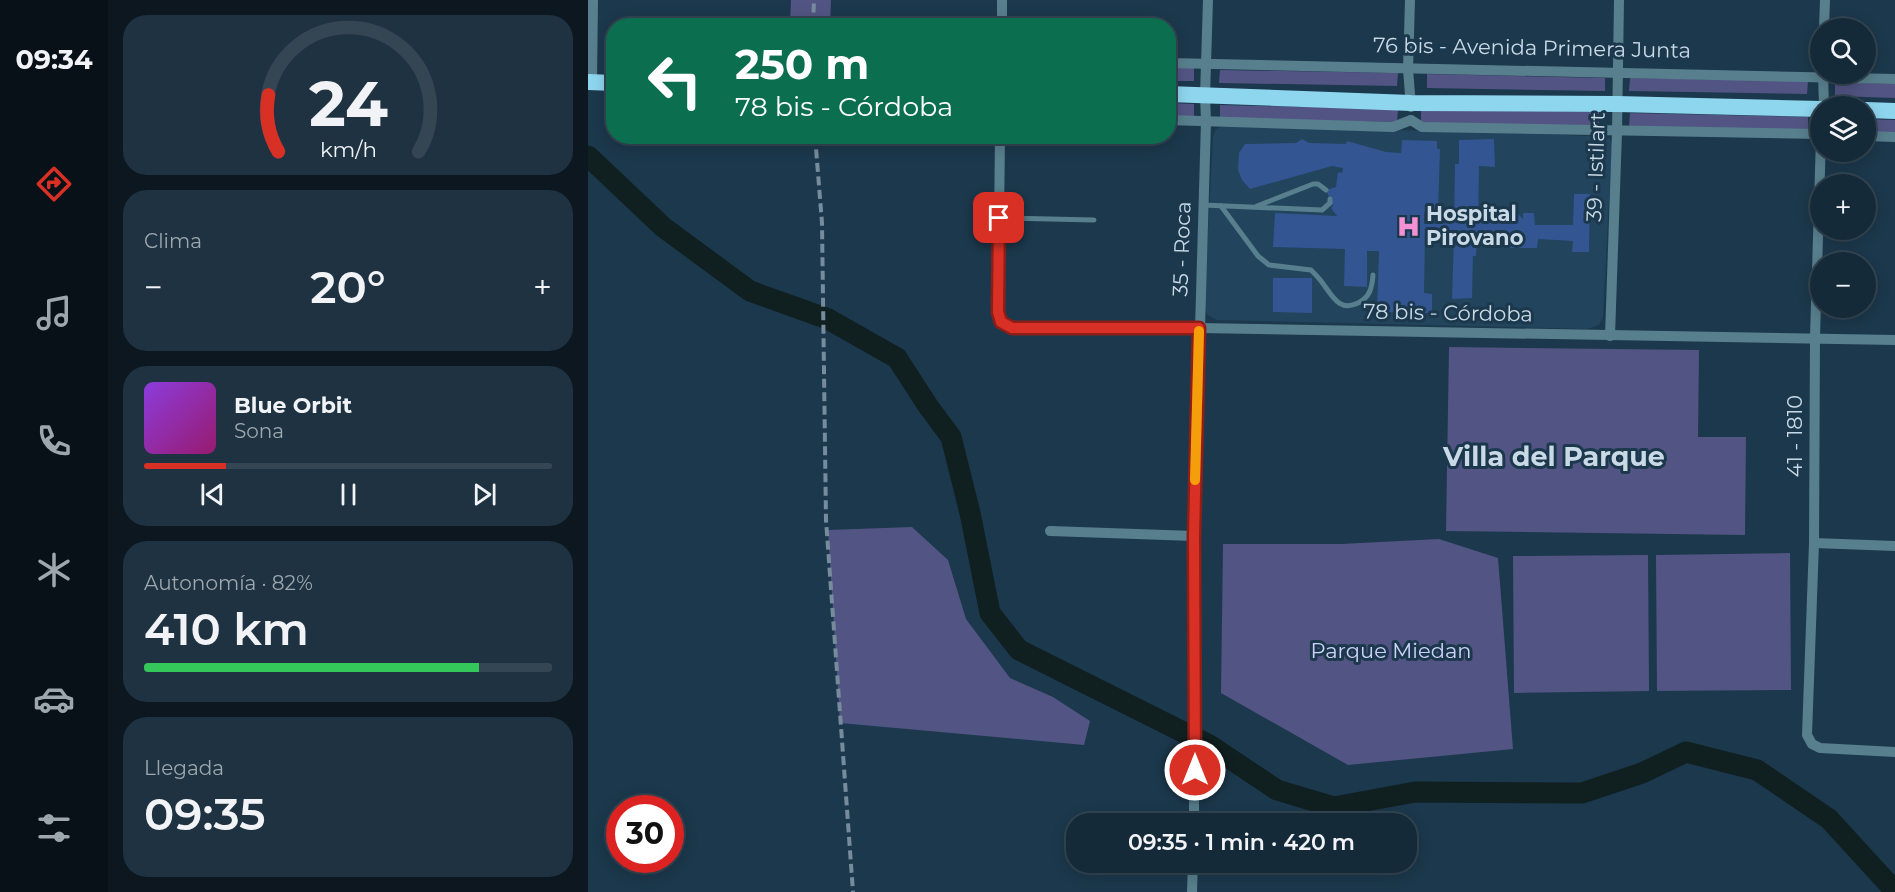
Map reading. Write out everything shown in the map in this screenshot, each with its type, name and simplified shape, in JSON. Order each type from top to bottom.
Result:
[{"type":"highway","points":[[590,82],[606,83]]},
{"type":"highway","points":[[1176,94],[1411,103],[1810,108]]},
{"type":"highway","points":[[1876,110],[1895,111]]},
{"type":"street","points":[[590,82],[593,0]]},
{"type":"street","points":[[1002,0],[1002,18]]},
{"type":"street","name":"35 - Roca","points":[[1194,813],[1194,536],[1208,0]]},
{"type":"street","points":[[1410,0],[1408,69],[1411,120]]},
{"type":"street","name":"39 - Istilart","points":[[1610,336],[1619,0]]},
{"type":"street","points":[[1824,18],[1825,0]]},
{"type":"street","name":"76 bis - Avenida Primera Junta","points":[[1176,63],[1810,75]]},
{"type":"street","name":"76 bis - Avenida Primera Junta","points":[[1876,78],[1895,79]]},
{"type":"street","points":[[1176,120],[1392,127],[1411,120]]},
{"type":"street","points":[[1411,120],[1422,127],[1810,136]]},
{"type":"street","points":[[1876,136],[1895,137]]},
{"type":"street","points":[[999,218],[1000,144]]},
{"type":"street","name":"41 - 1810","points":[[1820,162],[1815,337],[1814,543],[1807,735],[1812,744],[1820,748],[1895,752]]},
{"type":"street","name":"78 bis - Córdoba","points":[[999,218],[998,312],[1001,322],[1012,328],[1199,328],[1895,340]]},
{"type":"street","points":[[1050,531],[1194,536]]},
{"type":"street","points":[[1814,543],[1895,546]]},
{"type":"street","points":[[1192,892],[1193,873]]},
{"type":"lane","points":[[1253,207],[1313,184],[1318,184],[1326,190]]},
{"type":"lane","points":[[1203,205],[1322,210],[1330,203],[1330,199]]},
{"type":"lane","points":[[1221,206],[1257,256],[1269,266],[1311,270],[1341,305],[1351,306],[1368,297],[1373,275]]},
{"type":"lane","points":[[999,218],[1094,220]]},
{"type":"shaded area","name":"Hospital Pirovano","points":[[1223,126],[1604,135],[1610,139],[1612,144],[1603,317],[1599,325],[1588,329],[1217,320],[1208,315],[1204,307],[1213,137],[1216,129]]},
{"type":"green space","points":[[791,0],[831,0],[830,18],[790,18]]},
{"type":"green space","points":[[1176,67],[1194,68],[1194,81],[1176,81]]},
{"type":"green space","points":[[1220,70],[1398,73],[1397,86],[1219,83]]},
{"type":"green space","points":[[1427,74],[1605,78],[1605,91],[1427,88]]},
{"type":"green space","points":[[1630,78],[1808,81],[1807,94],[1629,91]]},
{"type":"green space","points":[[1835,84],[1895,84],[1895,98],[1835,96]]},
{"type":"green space","points":[[1176,103],[1194,104],[1194,117],[1176,117]]},
{"type":"green space","points":[[1220,105],[1398,109],[1397,122],[1220,119]]},
{"type":"green space","points":[[1421,109],[1599,112],[1599,126],[1421,123]]},
{"type":"green space","points":[[1630,113],[1808,117],[1808,130],[1629,127]]},
{"type":"green space","points":[[1876,119],[1895,120],[1895,134],[1876,133]]},
{"type":"green space","points":[[1449,347],[1699,350],[1698,437],[1746,437],[1745,535],[1446,531]]},
{"type":"green space","points":[[912,527],[948,560],[966,619],[1010,678],[1053,697],[1090,721],[1084,745],[840,723],[828,530]]},
{"type":"green space","name":"Parque Miedan","points":[[1439,539],[1498,558],[1513,749],[1348,765],[1221,693],[1223,544],[1341,544]]},
{"type":"green space","points":[[1790,553],[1791,690],[1657,691],[1656,555]]},
{"type":"green space","points":[[1648,555],[1649,691],[1514,693],[1513,556]]},
{"type":"building","points":[[1302,139],[1309,143],[1346,144],[1347,141],[1386,152],[1401,153],[1402,140],[1437,141],[1437,149],[1440,149],[1438,213],[1424,213],[1424,224],[1454,223],[1455,164],[1459,164],[1459,140],[1494,139],[1495,167],[1479,166],[1478,225],[1494,205],[1507,215],[1514,210],[1523,219],[1523,213],[1534,213],[1535,225],[1573,225],[1574,194],[1590,194],[1589,252],[1572,252],[1573,241],[1538,239],[1537,248],[1503,248],[1502,239],[1477,239],[1476,256],[1473,256],[1472,298],[1452,299],[1454,238],[1425,237],[1424,293],[1432,294],[1432,313],[1377,312],[1379,251],[1367,251],[1367,287],[1344,286],[1345,249],[1273,247],[1275,213],[1337,216],[1331,208],[1333,206],[1326,190],[1336,187],[1338,172],[1342,173],[1343,168],[1332,166],[1250,189],[1242,180],[1238,170],[1239,153],[1245,144],[1296,143]]},
{"type":"building","points":[[1273,278],[1312,278],[1312,313],[1273,312]]},
{"type":"waterway","points":[[588,156],[663,227],[750,291],[828,319],[897,358],[951,437],[970,513],[990,613],[1019,650],[1211,746],[1277,790],[1334,807],[1415,792],[1582,793],[1642,773],[1686,752],[1757,770],[1829,819],[1895,891]]},
{"type":"railway","points":[[813,18],[814,0]]},
{"type":"railway","points":[[816,144],[822,223],[826,520],[853,892]]},
{"type":"slow traffic","points":[[1195,480],[1199,331]]},
{"type":"place","name":"Hospital Pirovano","points":[[1408,226]]},
{"type":"district","name":"Villa del Parque","points":[[1554,457]]},
{"type":"route","points":[[999,218],[998,312],[1001,322],[1012,328],[1199,328],[1194,536],[1195,770]]}]
